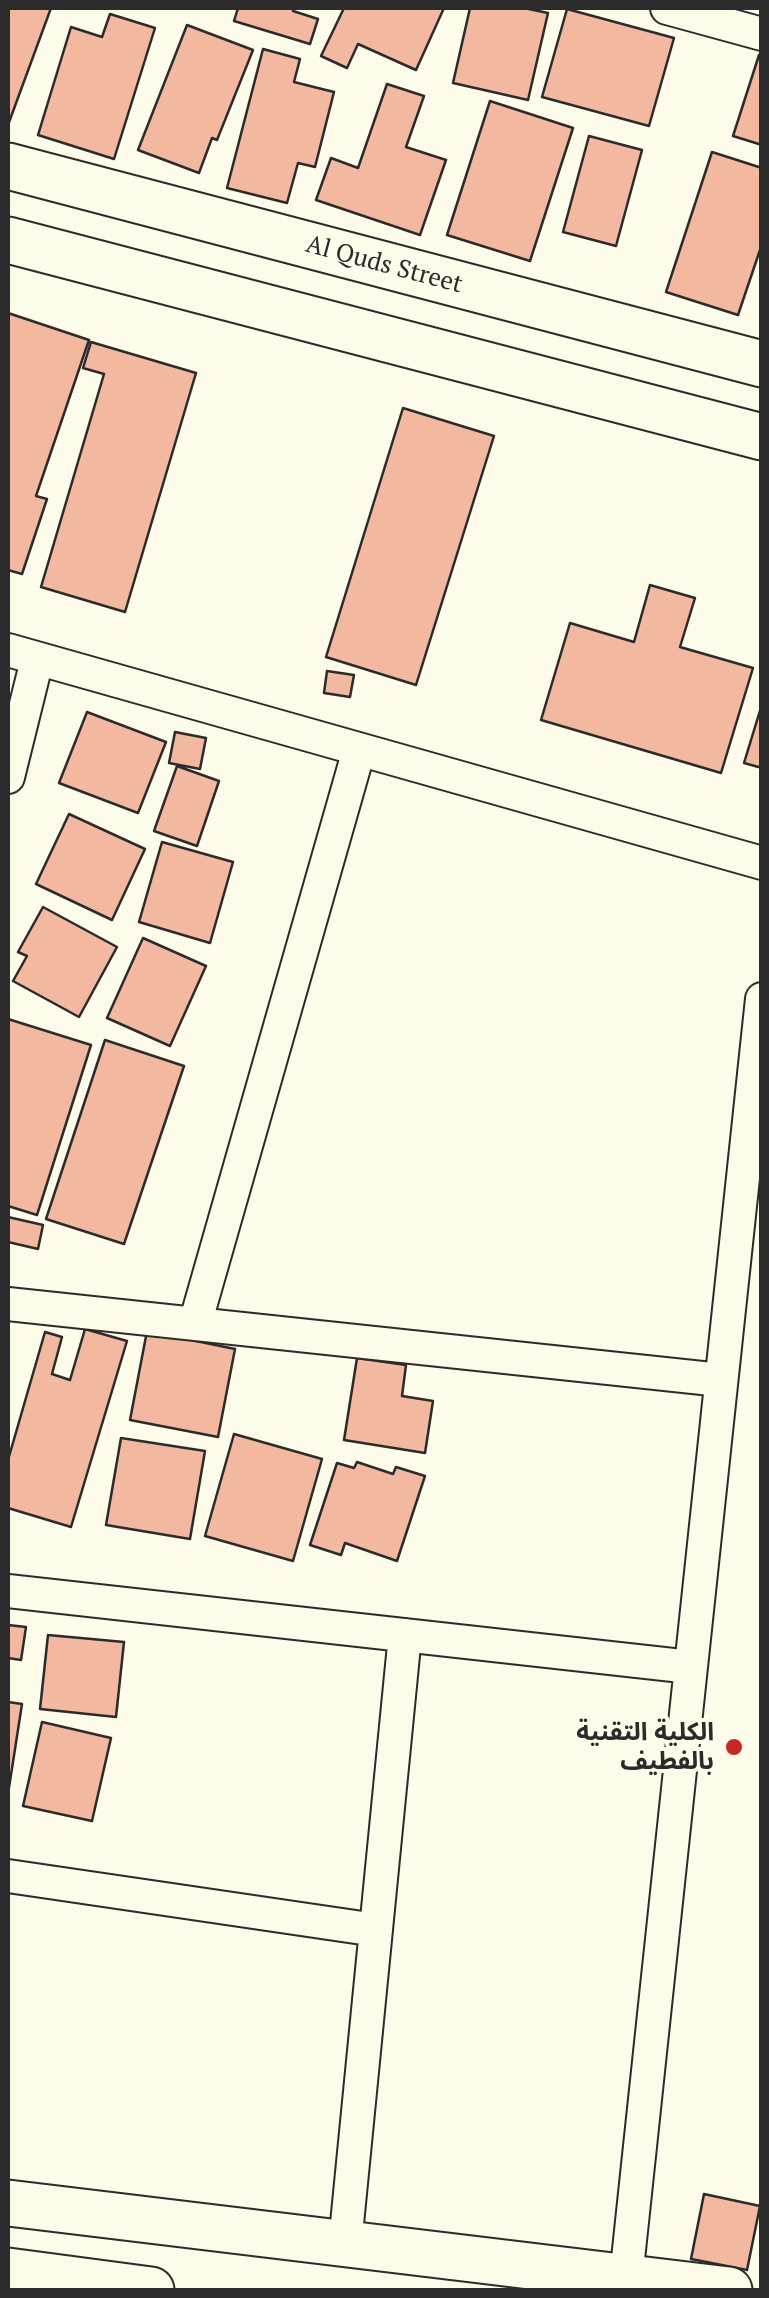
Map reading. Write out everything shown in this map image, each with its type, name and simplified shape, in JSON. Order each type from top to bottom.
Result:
[{"type":"main road","name":"Al Quds Street","points":[[8,166],[762,364]]},
{"type":"main road","points":[[8,240],[762,437]]},
{"type":"main road","points":[[8,2203],[728,2290]]},
{"type":"main road","points":[[8,2271],[152,2290]]},
{"type":"street","points":[[681,9],[762,34]]},
{"type":"street","points":[[8,777],[22,655],[762,863]]},
{"type":"street","points":[[195,1324],[358,750]]},
{"type":"street","points":[[626,2278],[721,1380],[751,1196],[762,998]]},
{"type":"street","points":[[8,1304],[721,1380]]},
{"type":"street","points":[[8,1591],[691,1667]]},
{"type":"street","points":[[345,2244],[405,1635]]},
{"type":"street","points":[[8,1876],[376,1930]]},
{"type":"building","points":[[8,8],[51,8],[8,125]]},
{"type":"building","points":[[238,8],[294,8],[293,11],[318,19],[310,44],[234,21]]},
{"type":"building","points":[[344,8],[444,8],[416,70],[358,44],[347,68],[321,56]]},
{"type":"building","points":[[470,8],[524,8],[548,13],[528,100],[453,83]]},
{"type":"building","points":[[567,9],[674,38],[649,126],[542,97]]},
{"type":"building","points":[[110,14],[155,28],[114,159],[38,135],[71,27],[102,37]]},
{"type":"building","points":[[187,25],[253,50],[217,140],[212,138],[199,173],[138,150]]},
{"type":"building","points":[[263,49],[300,59],[294,82],[334,92],[315,167],[298,163],[287,203],[227,188]]},
{"type":"building","points":[[759,55],[762,56],[762,145],[733,136]]},
{"type":"building","points":[[387,84],[424,96],[406,147],[446,160],[420,235],[316,200],[331,158],[358,168]]},
{"type":"building","points":[[490,101],[573,128],[530,261],[447,235]]},
{"type":"building","points":[[589,136],[642,150],[616,246],[563,232]]},
{"type":"building","points":[[712,152],[762,168],[762,244],[738,315],[666,292]]},
{"type":"building","points":[[8,313],[89,340],[36,496],[47,499],[22,574],[8,570]]},
{"type":"building","points":[[91,342],[196,373],[125,612],[41,587],[104,374],[83,368]]},
{"type":"building","points":[[403,408],[494,436],[416,685],[326,657]]},
{"type":"building","points":[[650,585],[695,598],[680,647],[753,668],[721,773],[541,720],[570,623],[634,642]]},
{"type":"building","points":[[327,671],[354,675],[350,697],[324,693]]},
{"type":"building","points":[[762,704],[762,768],[744,763]]},
{"type":"building","points":[[87,712],[166,742],[138,813],[59,783]]},
{"type":"building","points":[[175,732],[206,738],[200,769],[169,763]]},
{"type":"building","points":[[177,766],[219,781],[197,846],[154,831]]},
{"type":"building","points":[[69,814],[145,849],[112,920],[36,884]]},
{"type":"building","points":[[162,842],[233,862],[210,943],[139,922]]},
{"type":"building","points":[[43,907],[117,947],[79,1017],[13,981],[27,956],[18,952]]},
{"type":"building","points":[[143,938],[206,966],[170,1046],[107,1018]]},
{"type":"building","points":[[8,1019],[91,1045],[37,1215],[8,1206]]},
{"type":"building","points":[[105,1040],[184,1066],[124,1244],[46,1219]]},
{"type":"building","points":[[8,1217],[43,1225],[38,1249],[8,1242]]},
{"type":"building","points":[[85,1329],[127,1341],[71,1527],[8,1508],[8,1460],[45,1332],[62,1337],[52,1374],[70,1380]]},
{"type":"building","points":[[147,1331],[235,1349],[218,1437],[130,1420]]},
{"type":"building","points":[[357,1358],[406,1365],[402,1396],[433,1401],[425,1453],[344,1440]]},
{"type":"building","points":[[234,1434],[322,1459],[293,1561],[205,1536]]},
{"type":"building","points":[[121,1438],[205,1451],[190,1539],[106,1525]]},
{"type":"building","points":[[357,1462],[393,1474],[396,1467],[425,1476],[397,1561],[345,1543],[341,1555],[310,1545],[337,1463],[354,1468]]},
{"type":"building","points":[[8,1625],[26,1627],[21,1660],[8,1658]]},
{"type":"building","points":[[48,1635],[124,1642],[116,1717],[40,1709]]},
{"type":"building","points":[[8,1702],[22,1704],[8,1794]]},
{"type":"building","points":[[42,1722],[111,1738],[92,1821],[23,1806]]},
{"type":"building","points":[[704,2194],[760,2206],[747,2270],[691,2259]]},
{"type":"place","name":"الكلية التقنية بالفطيف","points":[[734,1747]]}]
